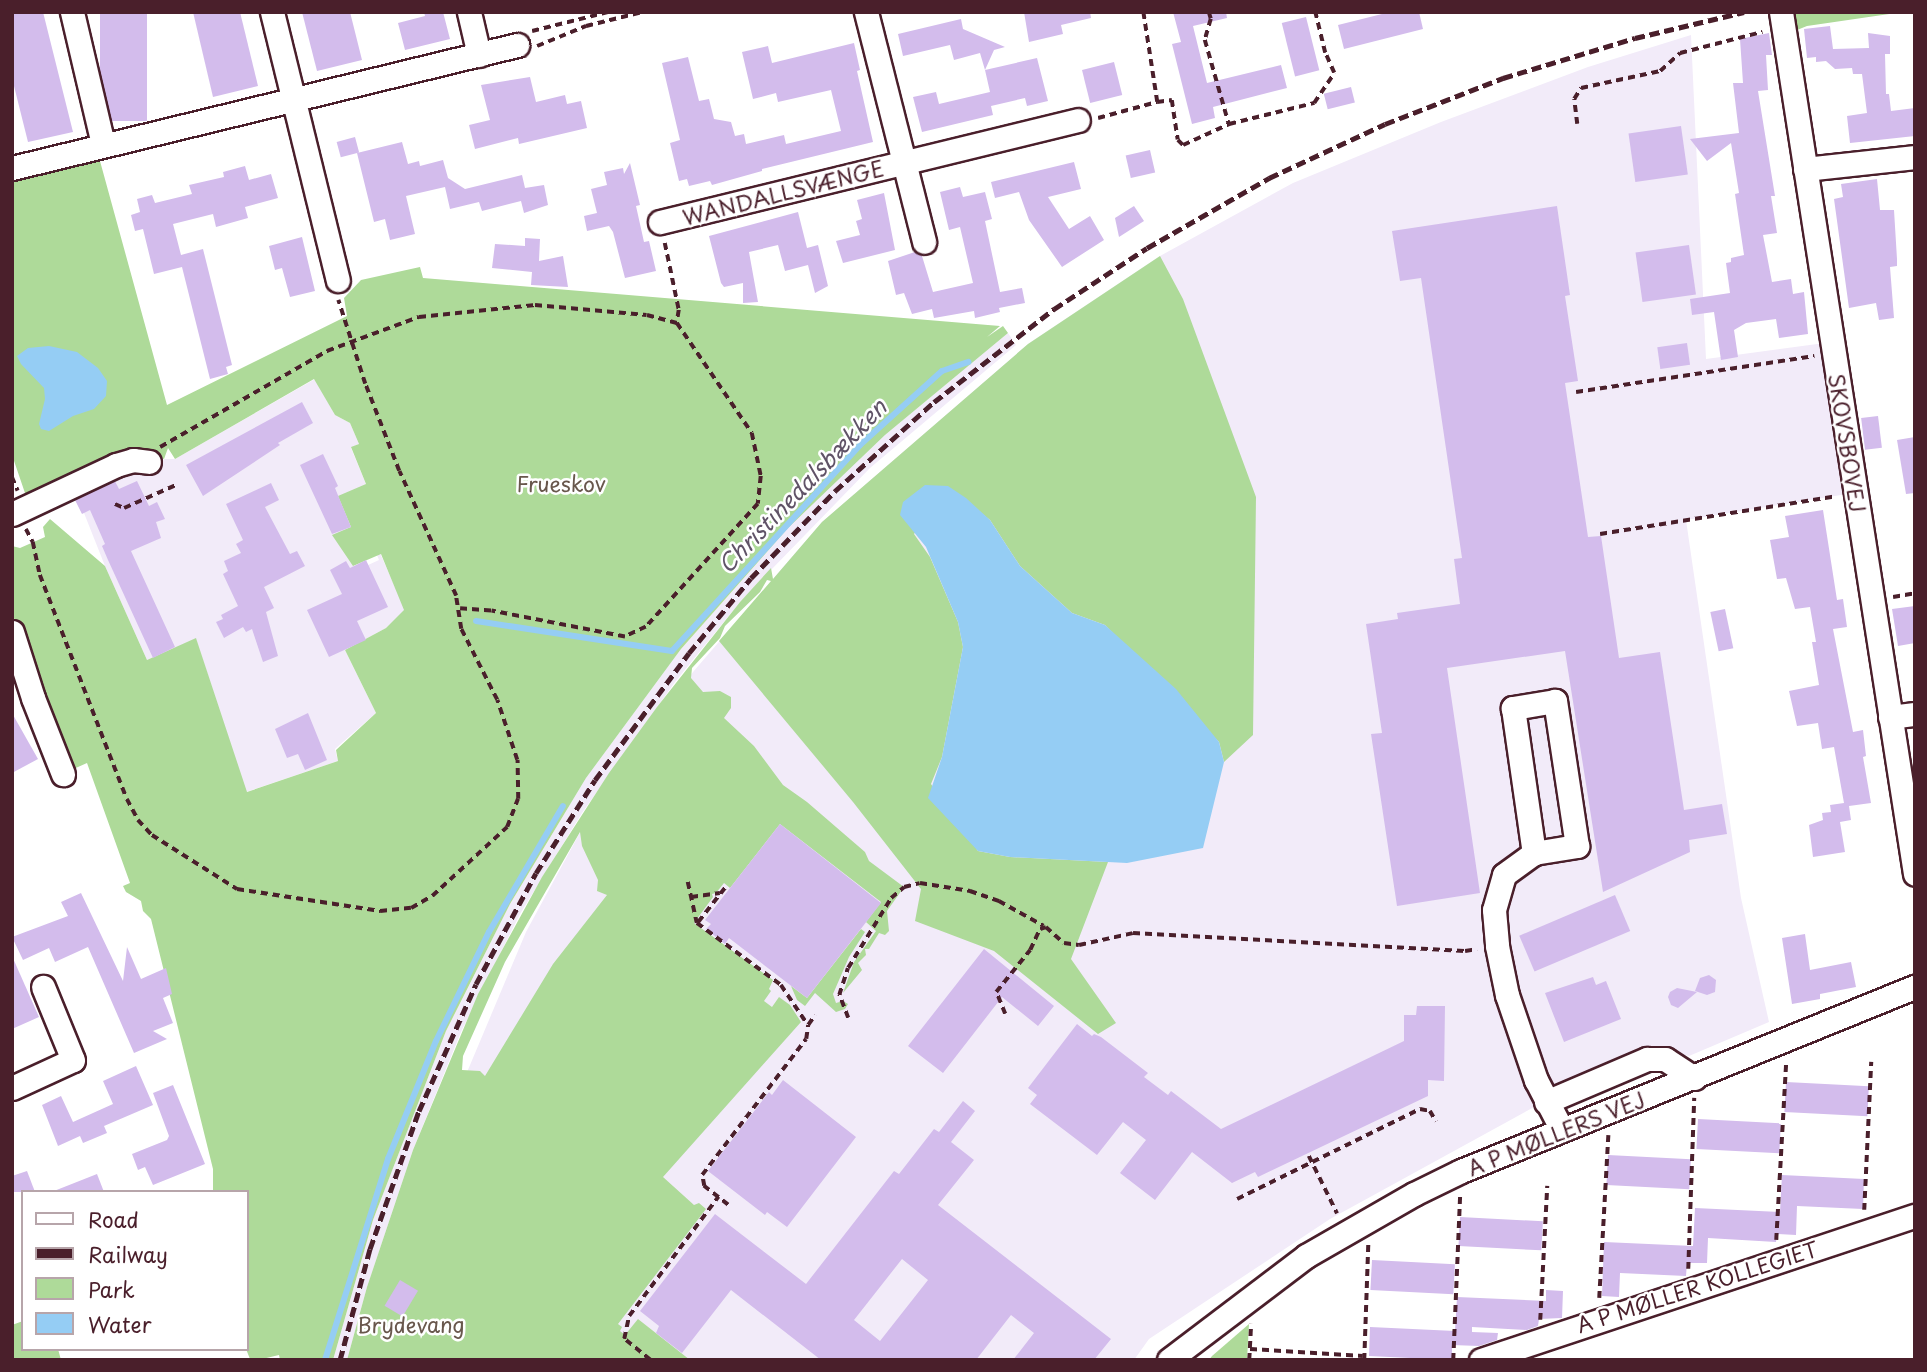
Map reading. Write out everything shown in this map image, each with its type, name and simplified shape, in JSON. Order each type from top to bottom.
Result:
[{"type":"street","points":[[72,12],[103,144]]},
{"type":"street","points":[[272,12],[338,288]]},
{"type":"street","points":[[469,12],[479,55]]},
{"type":"street","name":"WANDALLSVÆNGE","points":[[866,12],[924,243]]},
{"type":"street","name":"SKOVSBOVEJ","points":[[1782,18],[1915,874]]},
{"type":"street","points":[[12,168],[479,55],[523,38]]},
{"type":"street","name":"WANDALLSVÆNGE","points":[[660,222],[1078,120]]},
{"type":"street","points":[[1805,169],[1915,157]]},
{"type":"street","points":[[18,511],[116,465],[133,460],[149,461]]},
{"type":"street","points":[[12,632],[33,698],[63,774]]},
{"type":"street","points":[[1534,853],[1513,708],[1555,701],[1577,846],[1534,853],[1504,875],[1494,910],[1497,946],[1507,995],[1546,1102],[1562,1130]]},
{"type":"street","points":[[1890,717],[1915,714]]},
{"type":"street","points":[[12,1087],[73,1060],[43,987]]},
{"type":"street","name":"A P MØLLERS VEJ","points":[[1169,1360],[1306,1255],[1369,1217],[1461,1171],[1694,1079],[1915,987]]},
{"type":"street","points":[[1546,1102],[1647,1059],[1665,1059],[1694,1079]]},
{"type":"street","name":"A P MØLLER KOLLEGIET","points":[[1481,1360],[1687,1289],[1915,1216]]},
{"type":"street","name":"A P MØLLERS VEJ","points":[[1185,1360],[1221,1322]]},
{"type":"path","points":[[608,12],[523,38],[529,49],[586,26],[642,12]]},
{"type":"path","points":[[1143,12],[1157,102]]},
{"type":"path","points":[[1209,12],[1211,19],[1205,40],[1229,124]]},
{"type":"path","points":[[1078,120],[1084,121],[1172,100],[1178,140],[1183,145],[1229,124],[1314,103],[1334,73],[1325,53],[1315,12]]},
{"type":"path","points":[[1577,124],[1574,99],[1581,88],[1660,71],[1680,53],[1761,33],[1782,18]]},
{"type":"path","points":[[660,222],[680,310],[677,323]]},
{"type":"path","points":[[18,511],[33,542],[40,575],[134,814],[152,835],[237,889],[380,911],[411,908],[432,897],[507,827],[518,799],[517,760],[497,700],[461,629],[460,609],[399,471],[352,341],[338,288]]},
{"type":"path","points":[[149,461],[153,452],[180,434],[327,351],[419,317],[515,305],[605,310],[647,315],[677,323],[752,433],[761,476],[758,504],[646,627],[625,637],[491,611],[460,609]]},
{"type":"path","points":[[1576,392],[1833,353]]},
{"type":"path","points":[[115,504],[124,508],[176,485]]},
{"type":"path","points":[[1600,534],[1855,493]]},
{"type":"path","points":[[688,882],[697,923],[783,983],[808,1025]]},
{"type":"path","points":[[848,1018],[839,995],[844,976],[887,905],[904,887],[920,883],[970,891],[999,901],[1046,927],[1064,943],[1079,945],[1133,933],[1465,951],[1478,948]]},
{"type":"path","points":[[697,923],[727,886]]},
{"type":"path","points":[[691,897],[721,892]]},
{"type":"path","points":[[1005,1014],[996,992],[1030,950],[1040,929],[1046,927]]},
{"type":"path","points":[[728,1205],[701,1182],[704,1172],[806,1039],[808,1025],[815,1015]]},
{"type":"path","points":[[1775,1260],[1787,1040]]},
{"type":"path","points":[[1863,1232],[1871,1062]]},
{"type":"path","points":[[1687,1289],[1694,1079]]},
{"type":"path","points":[[1237,1199],[1420,1109],[1430,1111],[1436,1121]]},
{"type":"path","points":[[1598,1319],[1609,1112]]},
{"type":"path","points":[[1308,1156],[1346,1231]]},
{"type":"path","points":[[1452,1360],[1461,1171]]},
{"type":"path","points":[[1539,1340],[1547,1186]]},
{"type":"path","points":[[649,1360],[622,1336],[629,1316],[718,1197]]},
{"type":"path","points":[[1250,1349],[1364,1358],[1369,1217]]},
{"type":"path","points":[[1249,1360],[1251,1326]]},
{"type":"path","points":[[1335,1360],[1336,1354]]},
{"type":"shaded area","points":[[1691,35],[1706,359],[1832,342],[1847,494],[1686,520],[1741,898],[1769,1022],[1689,1056],[1660,1049],[1640,1049],[1330,1219],[1149,1339],[1134,1360],[522,1360],[406,1271],[465,1077],[526,932],[584,825],[693,672],[822,522],[1028,344],[1160,256],[1293,183],[1441,122],[1588,67]]},
{"type":"shaded area","points":[[1008,333],[1016,345],[870,468],[740,602],[675,682],[582,813],[520,914],[461,1032],[413,1150],[367,1287],[347,1360],[333,1360],[373,1220],[446,1031],[510,904],[586,778],[681,649],[788,528],[885,435]]},
{"type":"shaded area","points":[[315,379],[335,415],[350,423],[359,444],[351,448],[366,484],[351,527],[353,566],[355,571],[379,560],[377,555],[380,553],[405,610],[386,628],[345,650],[376,713],[335,749],[338,761],[246,792],[196,639],[147,660],[105,566],[84,513],[84,502],[117,485],[114,477],[120,477],[127,471],[156,475],[164,459],[175,459]]},
{"type":"green space","points":[[1794,12],[1903,12],[1807,26],[1797,30]]},
{"type":"green space","name":"Frueskov","points":[[100,161],[167,405],[347,316],[344,298],[361,280],[420,267],[423,278],[1000,326],[987,337],[1003,326],[1008,333],[885,435],[788,528],[681,649],[586,778],[510,904],[446,1031],[373,1220],[333,1360],[280,1360],[279,1355],[258,1360],[250,1359],[247,1351],[248,1190],[213,1190],[213,1169],[151,919],[143,911],[141,901],[126,892],[123,886],[130,883],[87,763],[69,771],[40,696],[12,612],[12,546],[20,548],[45,537],[43,527],[50,519],[105,566],[147,660],[196,638],[247,792],[338,761],[336,750],[376,713],[345,650],[386,628],[404,610],[381,554],[353,566],[332,535],[351,527],[338,496],[366,484],[351,447],[359,444],[350,423],[335,415],[314,379],[175,459],[168,448],[164,459],[153,455],[26,496],[12,455],[12,182]]},
{"type":"green space","name":"Brydevang","points":[[1160,256],[1183,299],[1256,497],[1253,735],[1224,762],[1219,742],[1105,625],[1072,613],[1020,566],[990,520],[948,487],[914,534],[930,557],[958,622],[963,647],[942,757],[931,784],[978,851],[1010,857],[1108,862],[1071,959],[1116,1023],[1098,1034],[994,951],[915,921],[921,889],[853,802],[719,641],[771,581],[767,580],[760,592],[725,626],[720,638],[692,668],[691,678],[703,692],[720,691],[731,697],[731,708],[724,718],[754,746],[783,785],[865,852],[869,861],[904,887],[887,911],[889,931],[885,935],[879,933],[869,949],[865,949],[866,955],[858,963],[862,970],[843,993],[854,962],[876,931],[866,922],[881,902],[780,824],[730,888],[724,883],[712,894],[713,897],[694,923],[773,980],[769,989],[771,991],[764,1001],[772,1007],[779,997],[790,1005],[801,1022],[663,1177],[694,1205],[699,1203],[706,1209],[618,1324],[625,1335],[638,1319],[690,1360],[347,1360],[367,1287],[413,1150],[478,994],[542,877],[609,773],[657,707],[740,602],[771,568],[773,579],[822,522],[1028,344]],"holes":[[[580,832],[582,846],[598,880],[597,891],[607,895],[553,964],[485,1076],[480,1071],[462,1070],[463,1056],[505,962]]]},
{"type":"green space","points":[[861,929],[865,932],[849,957],[833,994],[836,1003],[843,1001],[848,1004],[845,1009],[836,1012],[815,993],[805,1006],[797,1000],[791,986],[807,998]]},
{"type":"green space","points":[[21,1322],[21,1351],[59,1351],[61,1360],[12,1360],[12,1325]]},
{"type":"green space","points":[[1249,1324],[1247,1360],[1209,1360],[1212,1356]]},
{"type":"water","points":[[49,346],[77,352],[98,368],[107,381],[106,396],[94,409],[73,416],[49,431],[41,429],[39,424],[45,399],[44,388],[21,364],[17,356],[28,348]]},
{"type":"water","points":[[925,485],[948,486],[966,498],[990,520],[1020,566],[1072,613],[1105,625],[1176,689],[1219,742],[1224,762],[1203,848],[1127,863],[1010,857],[978,851],[928,798],[942,757],[963,647],[958,622],[926,547],[900,515],[903,502]]},
{"type":"building","points":[[12,12],[43,12],[73,132],[28,142],[12,78]]},
{"type":"building","points":[[100,12],[147,12],[147,121],[100,121]]},
{"type":"building","points":[[193,12],[240,12],[258,86],[213,97]]},
{"type":"building","points":[[302,12],[350,12],[362,60],[317,71]]},
{"type":"building","points":[[424,12],[443,12],[450,39],[405,50],[398,23],[425,16]]},
{"type":"building","points":[[1024,12],[1090,12],[1091,18],[1061,25],[1063,34],[1029,42]]},
{"type":"building","points":[[1173,12],[1226,12],[1227,18],[1193,26],[1207,83],[1281,65],[1287,88],[1213,107],[1215,118],[1192,124],[1172,44],[1181,42]]},
{"type":"building","points":[[1390,12],[1419,12],[1423,29],[1344,49],[1338,25]]},
{"type":"building","points":[[1306,17],[1319,70],[1295,76],[1282,23]]},
{"type":"building","points":[[961,19],[963,29],[1005,47],[994,50],[985,70],[980,53],[954,60],[950,45],[903,56],[898,34]]},
{"type":"building","points":[[1830,26],[1833,49],[1869,48],[1868,33],[1890,36],[1890,54],[1885,54],[1886,94],[1889,94],[1891,111],[1915,108],[1915,136],[1850,143],[1847,116],[1867,113],[1862,74],[1853,74],[1852,68],[1835,69],[1826,61],[1816,62],[1816,57],[1807,58],[1804,29]]},
{"type":"building","points":[[1769,33],[1772,55],[1766,55],[1768,90],[1758,91],[1775,196],[1771,196],[1777,233],[1763,235],[1772,282],[1791,279],[1793,294],[1804,292],[1808,334],[1779,338],[1776,319],[1746,323],[1734,330],[1738,357],[1721,360],[1714,312],[1692,315],[1690,299],[1730,293],[1726,263],[1731,262],[1731,258],[1744,255],[1735,194],[1739,193],[1731,143],[1707,161],[1690,139],[1739,133],[1733,83],[1743,83],[1740,39]]},
{"type":"building","points":[[854,43],[860,70],[857,71],[873,142],[762,169],[712,185],[710,181],[689,186],[687,179],[679,181],[670,143],[680,140],[662,63],[688,57],[699,101],[709,99],[714,119],[731,122],[735,136],[744,134],[746,144],[784,135],[786,144],[841,131],[831,90],[778,102],[776,93],[753,99],[742,52],[768,46],[772,63]]},
{"type":"building","points":[[1037,58],[1048,101],[1027,106],[1025,98],[991,106],[993,115],[922,132],[913,97],[936,92],[939,104],[990,92],[985,70]]},
{"type":"building","points":[[1114,62],[1122,95],[1090,103],[1082,70]]},
{"type":"building","points":[[530,77],[536,102],[565,95],[567,104],[581,101],[587,128],[519,144],[518,138],[475,149],[469,125],[490,120],[481,85]]},
{"type":"building","points":[[1351,87],[1355,103],[1328,109],[1324,94]]},
{"type":"building","points":[[1681,126],[1688,175],[1635,182],[1629,133]]},
{"type":"building","points":[[355,137],[359,152],[341,157],[337,142]]},
{"type":"building","points":[[402,142],[408,164],[419,161],[420,166],[443,160],[448,178],[465,189],[522,175],[525,188],[544,185],[548,205],[524,213],[521,201],[482,211],[479,202],[450,209],[445,187],[406,196],[415,234],[390,240],[385,219],[374,222],[357,153]]},
{"type":"building","points":[[1150,150],[1155,172],[1131,178],[1126,156]]},
{"type":"building","points":[[1074,162],[1081,189],[1048,197],[1069,229],[1090,216],[1104,240],[1062,267],[1029,220],[1019,192],[995,198],[991,182]]},
{"type":"building","points":[[630,163],[640,205],[636,206],[644,242],[649,241],[656,271],[625,278],[613,232],[609,226],[587,231],[584,216],[597,213],[591,189],[607,185],[604,172],[623,168],[624,174]]},
{"type":"building","points":[[245,166],[249,180],[271,174],[278,198],[245,207],[248,218],[216,227],[213,214],[173,224],[181,255],[203,249],[232,365],[226,367],[228,374],[210,379],[182,267],[154,274],[143,229],[135,231],[131,215],[140,212],[137,199],[152,195],[155,203],[192,194],[189,185],[224,177],[223,172]]},
{"type":"building","points":[[1877,179],[1880,210],[1894,210],[1897,259],[1897,266],[1890,267],[1894,318],[1879,320],[1876,303],[1849,308],[1834,199],[1843,197],[1841,184]]},
{"type":"building","points":[[960,187],[963,197],[985,192],[992,219],[985,221],[1000,292],[1022,288],[1025,303],[999,308],[1000,312],[975,318],[974,311],[934,318],[932,309],[912,314],[904,293],[896,295],[888,261],[915,252],[922,256],[933,292],[973,283],[960,227],[949,230],[940,192]]},
{"type":"building","points":[[884,193],[895,250],[843,263],[836,241],[860,235],[856,221],[862,219],[857,200]]},
{"type":"building","points":[[1134,206],[1144,221],[1119,237],[1115,218]]},
{"type":"building","points":[[1557,206],[1570,295],[1565,296],[1578,381],[1565,383],[1588,537],[1601,536],[1619,658],[1660,652],[1684,810],[1722,804],[1727,834],[1689,840],[1690,852],[1603,892],[1565,651],[1447,668],[1480,893],[1397,906],[1371,734],[1382,733],[1366,624],[1398,619],[1397,613],[1460,604],[1454,559],[1462,558],[1421,278],[1400,281],[1392,231]]},
{"type":"building","points":[[798,212],[807,248],[818,245],[828,286],[815,293],[808,265],[785,271],[778,245],[749,252],[758,302],[743,303],[743,283],[724,287],[721,283],[709,236]]},
{"type":"building","points":[[302,237],[315,291],[290,297],[282,268],[275,270],[269,246]]},
{"type":"building","points":[[525,238],[540,239],[539,261],[563,256],[568,287],[531,285],[532,272],[492,268],[495,244],[525,246]]},
{"type":"building","points":[[1689,245],[1696,295],[1642,302],[1636,253]]},
{"type":"building","points":[[1687,343],[1690,365],[1660,369],[1657,347]]},
{"type":"building","points":[[302,402],[313,423],[278,443],[280,445],[203,496],[186,465]]},
{"type":"building","points":[[1878,416],[1882,448],[1865,450],[1861,418]]},
{"type":"building","points":[[1915,437],[1915,493],[1906,494],[1897,440]]},
{"type":"building","points":[[323,454],[338,486],[335,488],[351,527],[332,534],[300,465]]},
{"type":"building","points":[[115,481],[119,489],[137,481],[149,506],[157,502],[165,519],[156,522],[161,538],[131,551],[175,647],[153,658],[102,546],[105,544],[90,510],[82,514],[75,500]]},
{"type":"building","points":[[271,483],[279,500],[265,507],[290,554],[297,551],[305,566],[264,587],[274,608],[266,612],[278,656],[263,662],[252,629],[246,632],[243,627],[224,638],[216,622],[223,619],[221,615],[238,606],[223,574],[228,571],[224,561],[241,553],[236,544],[243,540],[226,504]]},
{"type":"building","points":[[1823,510],[1837,600],[1843,599],[1847,627],[1833,629],[1853,732],[1863,730],[1866,756],[1863,757],[1871,803],[1849,806],[1851,820],[1840,822],[1845,852],[1813,857],[1809,825],[1823,820],[1822,813],[1831,812],[1830,805],[1844,803],[1834,747],[1822,749],[1818,723],[1797,726],[1789,691],[1819,685],[1812,642],[1816,642],[1810,607],[1795,609],[1786,578],[1777,579],[1770,540],[1789,537],[1785,516]]},
{"type":"building","points":[[366,560],[388,607],[357,621],[366,640],[329,657],[307,610],[342,594],[330,570],[346,561],[350,568]]},
{"type":"building","points":[[1915,606],[1915,643],[1898,646],[1892,609]]},
{"type":"building","points":[[1725,609],[1733,648],[1719,651],[1710,612]]},
{"type":"building","points":[[12,713],[38,759],[12,773]]},
{"type":"building","points":[[308,713],[327,760],[305,770],[298,754],[287,758],[275,729]]},
{"type":"building","points":[[780,824],[881,903],[807,998],[729,938],[725,944],[706,929],[711,924],[705,920]]},
{"type":"building","points":[[81,893],[123,981],[127,947],[141,979],[166,968],[172,994],[163,998],[173,1023],[153,1031],[167,1039],[134,1053],[88,947],[55,962],[49,948],[23,960],[12,937],[68,916],[61,902]]},
{"type":"building","points":[[1615,895],[1630,931],[1535,972],[1519,936]]},
{"type":"building","points":[[1805,934],[1810,970],[1851,962],[1856,987],[1820,994],[1820,999],[1792,1004],[1782,938]]},
{"type":"building","points":[[984,949],[1054,1006],[1038,1026],[1002,997],[943,1073],[908,1046]]},
{"type":"building","points":[[12,956],[39,1017],[12,1029]]},
{"type":"building","points":[[1709,975],[1716,980],[1715,992],[1707,995],[1695,991],[1700,978]]},
{"type":"building","points":[[1593,977],[1596,985],[1606,981],[1621,1019],[1564,1042],[1545,993]]},
{"type":"building","points":[[1677,988],[1697,992],[1678,1008],[1671,1005],[1668,997],[1670,992]]},
{"type":"building","points":[[1417,1006],[1445,1006],[1444,1081],[1428,1080],[1428,1096],[1258,1177],[1255,1172],[1232,1183],[1192,1152],[1155,1200],[1120,1173],[1146,1140],[1123,1122],[1097,1155],[1030,1104],[1037,1095],[1028,1088],[1077,1024],[1092,1036],[1094,1034],[1101,1037],[1148,1073],[1144,1077],[1168,1095],[1171,1091],[1221,1129],[1404,1041],[1404,1015],[1416,1015]]},
{"type":"building","points":[[136,1066],[153,1105],[104,1126],[107,1133],[83,1143],[80,1136],[58,1146],[42,1105],[61,1096],[73,1122],[113,1104],[103,1081]]},
{"type":"building","points":[[783,1080],[856,1137],[787,1227],[767,1212],[765,1215],[708,1171],[769,1092],[772,1095]]},
{"type":"building","points":[[1786,1082],[1869,1086],[1867,1116],[1784,1112]]},
{"type":"building","points":[[173,1085],[205,1164],[153,1185],[145,1167],[138,1170],[132,1154],[167,1140],[169,1136],[153,1093]]},
{"type":"building","points":[[963,1101],[975,1111],[951,1142],[974,1160],[938,1205],[1111,1339],[1094,1360],[1013,1360],[1034,1333],[1011,1315],[976,1360],[821,1360],[731,1290],[682,1353],[656,1333],[659,1326],[640,1311],[715,1214],[806,1284],[894,1171],[899,1174],[934,1129],[939,1132]],"holes":[[[902,1259],[928,1280],[880,1341],[854,1320]]]},
{"type":"building","points":[[1698,1119],[1781,1123],[1779,1153],[1696,1149]]},
{"type":"building","points":[[1608,1155],[1691,1159],[1689,1189],[1606,1185]]},
{"type":"building","points":[[27,1171],[34,1190],[12,1192],[12,1176]]},
{"type":"building","points":[[97,1174],[103,1190],[57,1190]]},
{"type":"building","points":[[1782,1175],[1864,1179],[1863,1209],[1797,1206],[1796,1235],[1777,1234],[1776,1242],[1708,1238],[1707,1263],[1687,1263],[1686,1276],[1620,1273],[1619,1297],[1602,1296],[1604,1242],[1693,1246],[1695,1208],[1780,1212]]},
{"type":"building","points":[[1460,1217],[1543,1221],[1541,1250],[1458,1246]]},
{"type":"building","points":[[1372,1260],[1455,1264],[1453,1294],[1370,1290]]},
{"type":"building","points":[[400,1280],[418,1291],[403,1317],[385,1306]]},
{"type":"building","points":[[1546,1290],[1563,1291],[1562,1318],[1539,1319],[1538,1326],[1527,1330],[1472,1327],[1472,1332],[1498,1333],[1497,1340],[1479,1346],[1452,1345],[1452,1360],[1369,1356],[1370,1327],[1455,1331],[1457,1297],[1546,1301]]},
{"type":"waterway","name":"Christinedalsbækken","points":[[476,621],[672,651],[860,445],[942,371],[968,362]]},
{"type":"waterway","points":[[325,1360],[388,1159],[436,1041],[489,932],[563,806]]},
{"type":"railway","points":[[340,1360],[370,1249],[419,1111],[476,984],[536,873],[595,780],[689,653],[751,578],[835,491],[934,402],[1054,309],[1147,248],[1269,178],[1385,124],[1503,78],[1635,38],[1744,12]]}]
